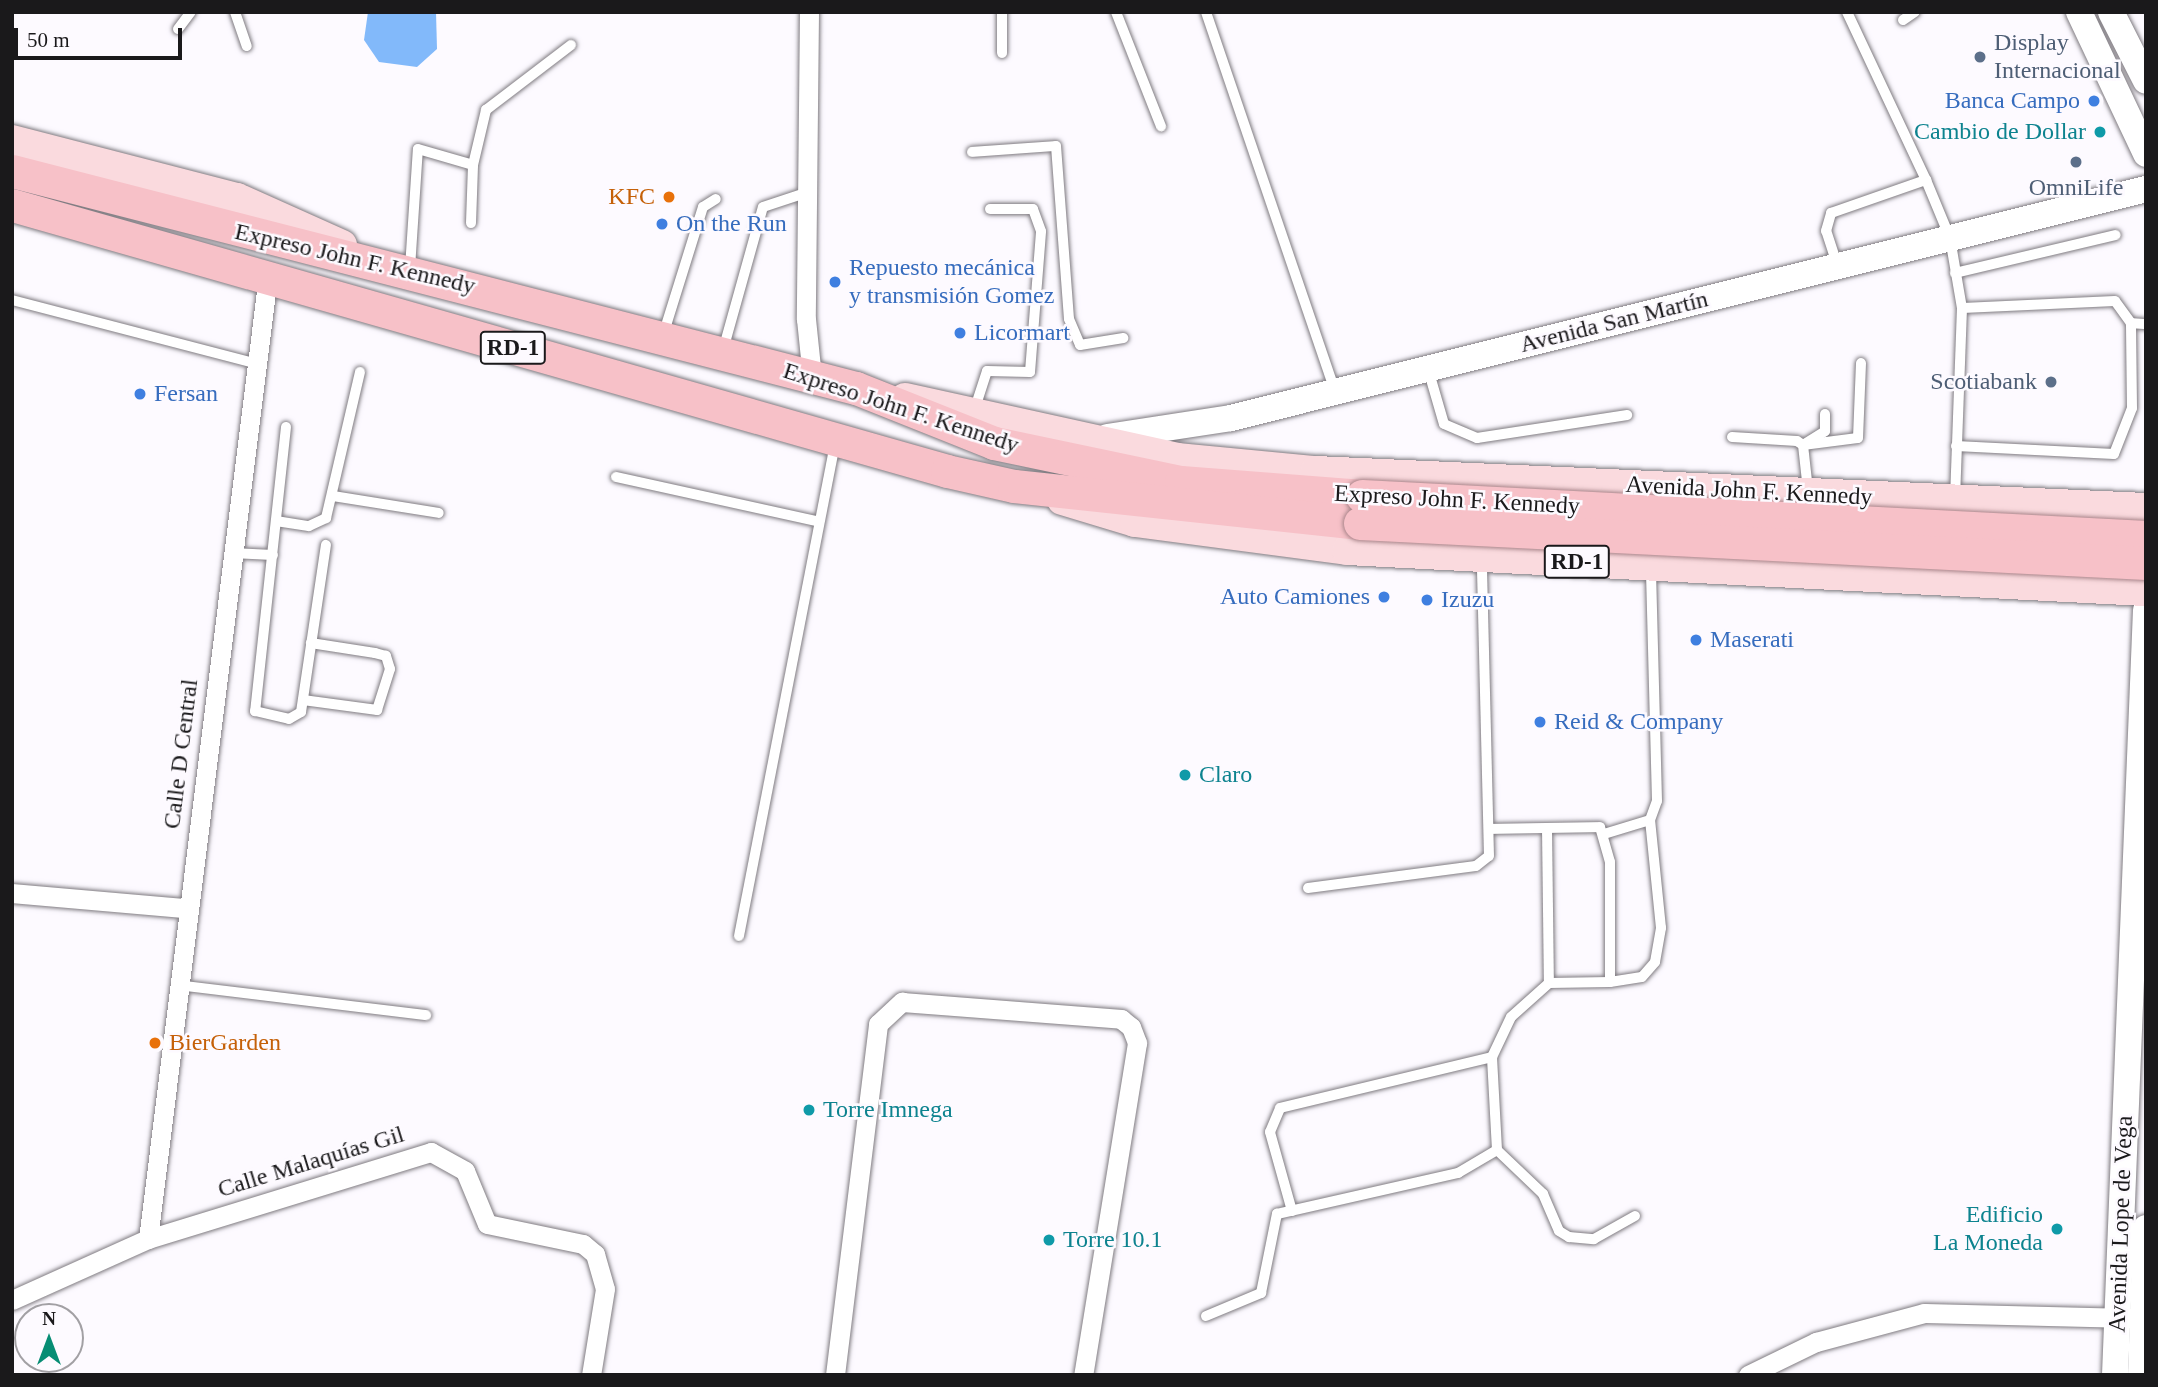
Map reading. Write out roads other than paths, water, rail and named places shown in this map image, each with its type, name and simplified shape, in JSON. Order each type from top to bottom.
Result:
[{"type":"highway","name":"Expreso John F. Kennedy","points":[[12,171],[216,227],[395,265],[856,388],[994,443],[1181,482],[1361,510],[2146,537]]},
{"type":"highway","name":"Expreso John F. Kennedy","points":[[12,205],[836,440],[1014,486],[2146,563]]},
{"type":"main road","points":[[2079,12],[2146,154]]},
{"type":"main road","points":[[2111,12],[2146,81]]},
{"type":"main road","name":"RD-1","points":[[12,140],[237,198],[395,265]]},
{"type":"main road","name":"Avenida San Martín","points":[[1081,439],[1165,433],[2146,188]]},
{"type":"main road","name":"Avenida John F. Kennedy","points":[[856,388],[974,411],[1081,439],[1177,458],[1315,471],[2146,508]]},
{"type":"main road","name":"RD-1","points":[[1014,486],[1135,522],[1347,550],[1909,581],[2146,591]]},
{"type":"main road","points":[[1909,581],[1944,567],[2065,574],[2085,566],[2091,549],[2089,534],[2074,522],[1939,513],[1910,498]]},
{"type":"main road","name":"Avenida Lope de Vega","points":[[2141,1375],[2129,1318],[2146,611]]},
{"type":"main road","name":"Avenida Lope de Vega","points":[[2115,1375],[2146,1228]]},
{"type":"street","points":[[809,12],[806,319],[812,377]]},
{"type":"street","name":"Calle D Central","points":[[148,1239],[185,908],[268,276]]},
{"type":"street","points":[[12,893],[185,908]]},
{"type":"street","points":[[835,1375],[878,1024],[902,1002],[1121,1019],[1131,1027],[1137,1043],[1083,1375]]},
{"type":"street","name":"Calle Malaquías Gil","points":[[12,1300],[148,1239],[431,1152],[465,1171],[487,1224],[583,1244],[595,1254],[605,1290],[591,1375]]},
{"type":"street","points":[[1748,1375],[1816,1342],[1924,1313],[2129,1318]]},
{"type":"lane","points":[[178,29],[191,12]]},
{"type":"lane","points":[[235,12],[247,46]]},
{"type":"lane","points":[[1002,12],[1002,53]]},
{"type":"lane","points":[[1116,12],[1160,126]]},
{"type":"lane","points":[[1206,12],[1335,392]]},
{"type":"lane","points":[[1847,12],[1950,237],[1962,307],[1955,498]]},
{"type":"lane","points":[[1903,20],[1915,12]]},
{"type":"lane","points":[[471,223],[473,165],[486,110],[571,45]]},
{"type":"lane","points":[[972,152],[1055,146],[1069,319],[1080,345],[1123,338]]},
{"type":"lane","points":[[395,265],[418,149],[473,165]]},
{"type":"lane","points":[[1838,266],[1826,231],[1831,213],[1926,180]]},
{"type":"lane","points":[[722,354],[764,208],[808,192]]},
{"type":"lane","points":[[662,336],[703,208],[716,199]]},
{"type":"lane","points":[[974,411],[987,370],[1030,372],[1041,231],[1033,209],[990,209]]},
{"type":"lane","points":[[1955,273],[2116,235]]},
{"type":"lane","points":[[12,300],[257,364]]},
{"type":"lane","points":[[1956,446],[2114,454],[2132,408],[2131,323],[2115,300],[1962,307]]},
{"type":"lane","points":[[2131,323],[2146,324]]},
{"type":"lane","points":[[1732,437],[1803,445],[1858,438],[1861,363]]},
{"type":"lane","points":[[1428,368],[1444,424],[1477,438],[1627,415]]},
{"type":"lane","points":[[276,521],[320,525],[333,496],[360,372]]},
{"type":"lane","points":[[1803,445],[1825,430],[1825,414]]},
{"type":"lane","points":[[286,427],[273,555],[252,705],[255,711],[289,719],[298,717],[303,700],[326,545]]},
{"type":"lane","points":[[739,936],[816,521],[836,440]]},
{"type":"lane","points":[[1803,445],[1808,494]]},
{"type":"lane","points":[[616,477],[816,521]]},
{"type":"lane","points":[[333,496],[439,513]]},
{"type":"lane","points":[[232,553],[273,555]]},
{"type":"lane","points":[[1308,888],[1476,866],[1489,856],[1482,556]]},
{"type":"lane","points":[[1635,1216],[1594,1239],[1569,1237],[1559,1231],[1543,1194],[1497,1150],[1492,1057],[1511,1017],[1549,984],[1609,982],[1642,977],[1655,962],[1661,928],[1650,820],[1658,747],[1651,566]]},
{"type":"lane","points":[[303,700],[377,710],[390,669],[386,656],[311,643]]},
{"type":"lane","points":[[1604,834],[1650,820]]},
{"type":"lane","points":[[1490,828],[1600,827],[1604,834],[1609,982]]},
{"type":"lane","points":[[1547,828],[1549,984]]},
{"type":"lane","points":[[177,985],[426,1014]]},
{"type":"lane","points":[[1292,1211],[1270,1132],[1280,1108],[1492,1057]]},
{"type":"lane","points":[[1206,1316],[1261,1293],[1274,1218],[1292,1211],[1458,1173],[1497,1150]]},
{"type":"water","points":[[368,12],[436,12],[437,49],[417,67],[379,62],[364,40]]},
{"type":"place","name":"Display Internacional","points":[[1980,57]]},
{"type":"place","name":"Banca Campo","points":[[2094,101]]},
{"type":"place","name":"Cambio de Dollar","points":[[2100,132]]},
{"type":"place","name":"OmniLife","points":[[2076,162]]},
{"type":"place","name":"KFC","points":[[669,197]]},
{"type":"place","name":"On the Run","points":[[662,224]]},
{"type":"place","name":"Repuesto mecánica y transmisión Gomez","points":[[835,282]]},
{"type":"place","name":"Licormart","points":[[960,333]]},
{"type":"place","name":"Scotiabank","points":[[2051,382]]},
{"type":"place","name":"Fersan","points":[[140,394]]},
{"type":"place","name":"Auto Camiones","points":[[1384,597]]},
{"type":"place","name":"Izuzu","points":[[1427,600]]},
{"type":"place","name":"Maserati","points":[[1696,640]]},
{"type":"place","name":"Reid & Company","points":[[1540,722]]},
{"type":"place","name":"Claro","points":[[1185,775]]},
{"type":"place","name":"BierGarden","points":[[155,1043]]},
{"type":"place","name":"Torre Imnega","points":[[809,1110]]},
{"type":"place","name":"Edificio La Moneda","points":[[2057,1229]]},
{"type":"place","name":"Torre 10.1","points":[[1049,1240]]}]
